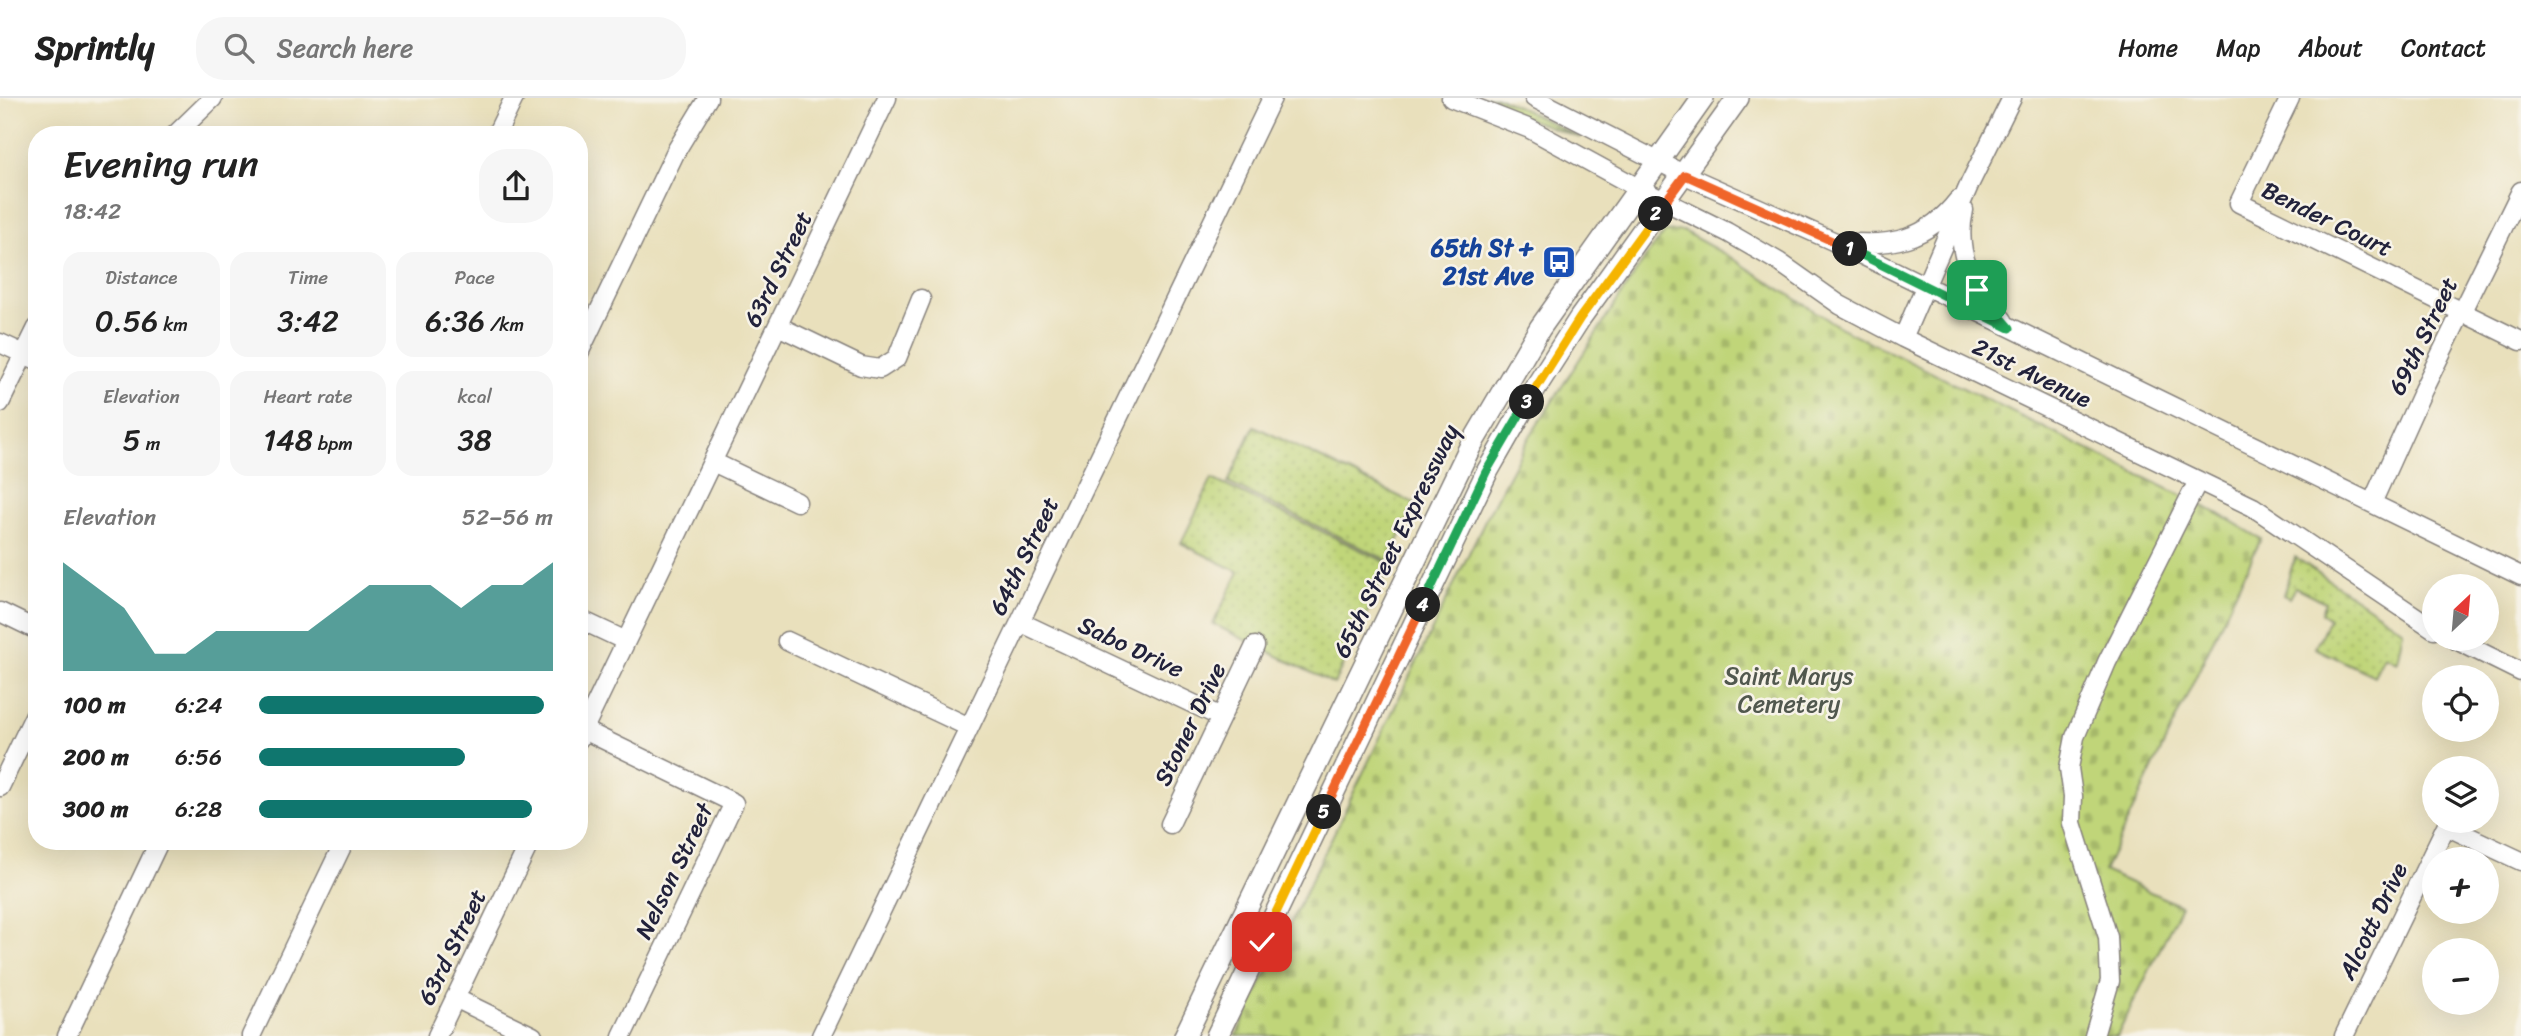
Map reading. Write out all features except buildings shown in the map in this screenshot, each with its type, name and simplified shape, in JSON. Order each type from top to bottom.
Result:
[{"type":"main road","name":"65th Street Expressway","points":[[1185,1036],[1470,447],[1539,328],[1703,98]]},
{"type":"main road","name":"65th Street Expressway","points":[[1217,1036],[1486,472],[1580,318],[1738,98]]},
{"type":"street","points":[[185,126],[213,98]]},
{"type":"street","points":[[500,126],[514,98]]},
{"type":"street","points":[[588,334],[676,151],[708,98]]},
{"type":"street","name":"63rd Street","points":[[588,720],[887,98]]},
{"type":"street","name":"64th Street","points":[[821,1036],[1272,98]]},
{"type":"street","name":"21st Avenue","points":[[1451,98],[1530,129],[1638,188],[1756,247],[1840,305],[1903,338],[2253,507],[2422,621]]},
{"type":"street","name":"21st Avenue","points":[[1534,98],[1685,175],[1833,241],[2521,576]]},
{"type":"street","points":[[1903,338],[1970,183],[2012,98]]},
{"type":"street","name":"Bender Court","points":[[2290,98],[2239,203],[2462,312]]},
{"type":"street","points":[[1833,241],[1880,244],[1915,235],[1934,225],[1950,210],[1970,183]]},
{"type":"street","points":[[1970,183],[1962,220],[1963,256],[1977,290],[2010,328]]},
{"type":"street","name":"69th Street","points":[[2372,503],[2521,191]]},
{"type":"street","points":[[778,326],[861,366],[880,369],[897,358],[922,299]]},
{"type":"street","points":[[2462,312],[2521,341]]},
{"type":"street","points":[[0,343],[28,356]]},
{"type":"street","points":[[0,403],[28,360]]},
{"type":"street","points":[[712,462],[797,502]]},
{"type":"street","points":[[2094,1036],[2110,981],[2108,937],[2072,823],[2073,796],[2069,768],[2075,737],[2107,663],[2199,481]]},
{"type":"street","points":[[0,612],[28,626]]},
{"type":"street","name":"Sabo Drive","points":[[1020,622],[1221,717]]},
{"type":"street","points":[[588,623],[626,641]]},
{"type":"street","points":[[787,640],[969,727]]},
{"type":"street","name":"Stoner Drive","points":[[1170,824],[1255,646]]},
{"type":"street","points":[[2478,651],[2521,672]]},
{"type":"street","points":[[0,787],[28,729]]},
{"type":"street","name":"Nelson Street","points":[[588,738],[734,803],[622,1036]]},
{"type":"street","name":"Alcott Drive","points":[[2344,1036],[2446,826],[2521,861]]},
{"type":"street","points":[[67,1036],[155,850]]},
{"type":"street","points":[[251,1036],[340,850]]},
{"type":"street","name":"63rd Street","points":[[437,1036],[526,850]]},
{"type":"street","points":[[455,998],[533,1036]]},
{"type":"green space","points":[[1471,98],[1501,98],[1581,138]]},
{"type":"green space","name":"Saint Marys Cemetery","points":[[1683,231],[1732,258],[1841,328],[2219,514],[2261,539],[2104,871],[2181,906],[2117,1036],[1236,1036],[1486,518],[1530,436],[1645,258],[1665,232]]},
{"type":"green space","points":[[1254,426],[1415,504],[1389,561],[1228,483]]},
{"type":"green space","points":[[1212,479],[1390,564],[1334,684],[1213,624],[1239,572],[1181,543]]},
{"type":"green space","points":[[2295,557],[2403,630],[2397,662],[2384,656],[2374,676],[2315,648],[2329,619],[2321,613],[2325,602],[2295,587],[2289,598],[2283,595]]},
{"type":"place","name":"65th St + 21st Ave","points":[[1559,262]]},
{"type":"route","points":[[1262,942],[1486,472],[1580,318],[1685,175],[1833,241],[2010,328],[1977,290]]}]
